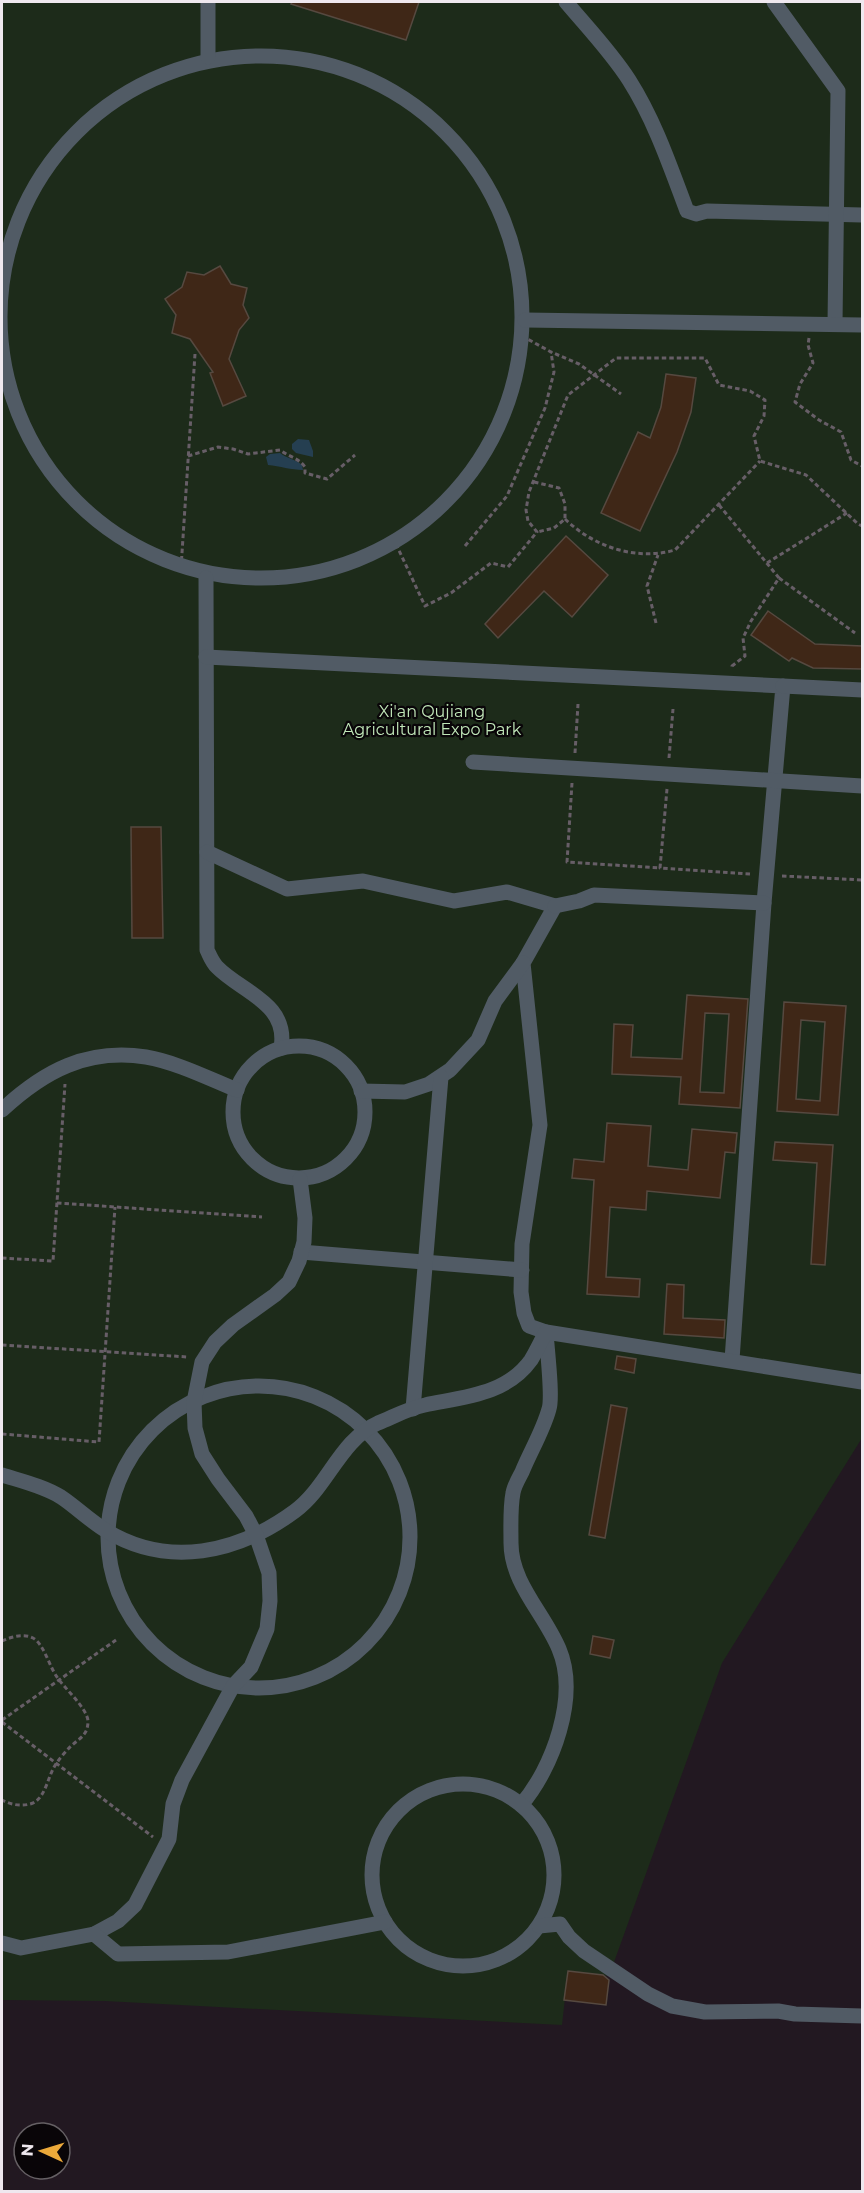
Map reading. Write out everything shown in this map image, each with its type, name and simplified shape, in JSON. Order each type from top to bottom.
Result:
[{"type":"street","points":[[208,2],[208,57]]},
{"type":"street","points":[[566,2],[628,79],[648,113],[671,164],[687,211],[696,214],[707,211],[862,215]]},
{"type":"street","points":[[774,2],[838,91],[835,324]]},
{"type":"street","points":[[230,54],[319,59],[401,93],[468,153],[511,231],[525,320],[508,408],[464,486],[396,544],[312,576],[206,578],[144,553],[76,504],[27,436],[2,356],[3,272],[30,192],[80,125],[149,78],[208,57],[230,54]]},
{"type":"street","points":[[525,320],[862,325]]},
{"type":"street","points":[[206,578],[207,950],[215,965],[268,1006],[278,1022],[283,1037],[281,1048]]},
{"type":"street","points":[[206,657],[862,690]]},
{"type":"street","points":[[732,1360],[766,875],[783,686]]},
{"type":"street","points":[[473,762],[862,786]]},
{"type":"street","points":[[207,852],[287,889],[363,881],[454,901],[507,892],[555,906],[579,902],[594,895],[764,903]]},
{"type":"street","points":[[361,1091],[405,1092],[429,1084],[457,1063],[477,1040],[495,1001],[523,963],[555,906]]},
{"type":"street","points":[[523,963],[540,1125],[522,1244],[521,1292],[524,1313],[529,1326],[546,1332],[862,1382]]},
{"type":"street","points":[[302,1045],[324,1050],[344,1062],[358,1080],[365,1102],[365,1125],[356,1146],[342,1163],[322,1174],[300,1179],[279,1176],[260,1166],[245,1151],[236,1132],[234,1121],[233,1111],[237,1090],[247,1072],[262,1057],[281,1048],[302,1045]]},
{"type":"street","points":[[2,1110],[41,1077],[73,1062],[110,1056],[147,1057],[237,1090]]},
{"type":"street","points":[[413,1409],[441,1077]]},
{"type":"street","points":[[2,1943],[21,1948],[93,1934],[118,1921],[135,1905],[170,1839],[173,1804],[182,1780],[233,1686],[251,1667],[267,1629],[270,1601],[269,1573],[256,1535],[246,1516],[202,1454],[195,1428],[194,1401],[196,1383],[215,1342],[233,1325],[275,1295],[289,1281],[299,1261],[305,1218],[300,1179]]},
{"type":"street","points":[[301,1252],[522,1270]]},
{"type":"street","points":[[2,1475],[30,1483],[59,1496],[107,1531],[131,1543],[164,1551],[194,1554],[228,1546],[276,1525],[302,1506],[338,1459],[375,1424],[413,1409],[479,1395],[499,1387],[530,1361],[546,1332]]},
{"type":"street","points":[[521,1805],[535,1789],[544,1770],[562,1719],[567,1696],[565,1670],[560,1649],[525,1589],[514,1565],[511,1545],[513,1491],[550,1408],[546,1332]]},
{"type":"street","points":[[272,1386],[318,1398],[359,1424],[390,1461],[407,1506],[409,1555],[395,1605],[364,1647],[321,1676],[272,1689],[220,1685],[173,1663],[136,1627],[113,1581],[107,1531],[118,1481],[142,1440],[179,1408],[194,1401],[224,1389],[272,1386]]},
{"type":"street","points":[[452,1783],[482,1785],[510,1796],[521,1805],[533,1815],[548,1840],[554,1869],[551,1899],[539,1926],[518,1948],[491,1962],[461,1966],[431,1961],[404,1945],[385,1922],[373,1894],[372,1864],[381,1834],[398,1810],[423,1792],[452,1783]]},
{"type":"street","points":[[93,1934],[118,1954],[228,1952],[385,1922]]},
{"type":"street","points":[[539,1926],[560,1924],[568,1937],[584,1951],[648,1994],[672,2006],[705,2012],[778,2011],[795,2014],[862,2016]]},
{"type":"path","points":[[811,324],[808,345],[813,363],[800,384],[795,402],[819,420],[842,432],[851,460],[862,466]]},
{"type":"path","points":[[522,336],[579,364],[621,394]]},
{"type":"path","points":[[465,546],[507,496],[545,408],[554,372],[551,352]]},
{"type":"path","points":[[181,568],[195,354]]},
{"type":"path","points":[[537,532],[528,521],[526,510],[529,492],[568,394],[616,358],[705,358],[718,385],[750,391],[765,400],[764,417],[754,436],[760,461]]},
{"type":"path","points":[[188,456],[218,447],[248,454],[280,450],[301,460],[305,467],[304,473],[327,479],[355,456]]},
{"type":"path","points":[[534,482],[559,488],[565,504],[565,519],[577,531],[618,551],[658,555],[675,550],[760,461]]},
{"type":"path","points":[[760,461],[806,475],[862,526]]},
{"type":"path","points":[[719,505],[779,578],[855,633]]},
{"type":"path","points":[[767,563],[846,513]]},
{"type":"path","points":[[396,544],[425,606],[451,593],[491,562],[508,567],[537,532],[555,528],[565,519]]},
{"type":"path","points":[[656,623],[647,586],[658,555]]},
{"type":"path","points":[[731,683],[732,666],[745,656],[743,638],[751,621],[779,578]]},
{"type":"path","points":[[578,704],[567,862],[862,880]]},
{"type":"path","points":[[660,868],[673,709]]},
{"type":"path","points":[[2,1258],[53,1261],[66,1065]]},
{"type":"path","points":[[57,1203],[262,1217]]},
{"type":"path","points":[[2,1434],[99,1442],[115,1207]]},
{"type":"path","points":[[2,1345],[206,1358]]},
{"type":"path","points":[[2,1641],[26,1636],[34,1639],[42,1647],[49,1666],[88,1718],[87,1729],[81,1740],[72,1746],[56,1764],[40,1798],[33,1803],[21,1806],[2,1800]]},
{"type":"path","points":[[116,1640],[2,1721],[165,1847]]},
{"type":"green space","name":"Xi'an Qujiang Agricultural Expo Park","points":[[2,2],[862,2],[862,1438],[722,1663],[609,1976],[568,1971],[562,2025],[105,2001],[2,2000]]},
{"type":"water","points":[[298,439],[309,440],[313,457],[296,453],[292,449],[292,444]]},
{"type":"water","points":[[280,453],[300,463],[303,470],[268,465],[266,457]]},
{"type":"building","points":[[292,2],[419,2],[406,40],[291,4]]},
{"type":"building","points":[[220,266],[231,284],[247,288],[243,305],[249,318],[239,330],[229,359],[246,396],[223,406],[210,373],[213,372],[190,339],[172,333],[176,315],[165,299],[182,287],[187,272],[204,275]]},
{"type":"building","points":[[666,374],[696,378],[691,412],[677,452],[640,531],[601,513],[638,432],[650,438],[661,407]]},
{"type":"building","points":[[566,536],[608,575],[572,617],[544,591],[498,638],[485,624]]},
{"type":"building","points":[[768,611],[815,644],[862,646],[862,669],[813,668],[792,658],[789,661],[751,635]]},
{"type":"building","points":[[131,827],[161,827],[163,938],[132,938]]},
{"type":"building","points":[[687,995],[748,999],[740,1108],[679,1104],[681,1077],[612,1074],[614,1024],[633,1025],[631,1057],[682,1059]],"holes":[[[705,1013],[729,1014],[724,1093],[700,1092]]]},
{"type":"building","points":[[784,1002],[846,1006],[838,1115],[777,1111]],"holes":[[[801,1020],[825,1022],[820,1101],[796,1099]]]},
{"type":"building","points":[[607,1123],[651,1126],[648,1166],[688,1170],[692,1129],[737,1133],[735,1153],[725,1152],[720,1198],[647,1191],[646,1210],[610,1207],[606,1277],[640,1279],[639,1297],[587,1294],[594,1180],[572,1178],[574,1159],[604,1162]]},
{"type":"building","points":[[775,1142],[833,1145],[825,1265],[811,1264],[817,1163],[773,1160]]},
{"type":"building","points":[[667,1284],[684,1285],[683,1318],[725,1320],[724,1338],[664,1334]]},
{"type":"building","points":[[617,1356],[636,1359],[634,1373],[615,1369]]},
{"type":"building","points":[[611,1405],[627,1408],[605,1538],[589,1535]]},
{"type":"building","points":[[593,1636],[614,1640],[610,1658],[590,1654]]},
{"type":"building","points":[[568,1971],[603,1975],[609,1980],[606,2005],[564,2000]]}]
